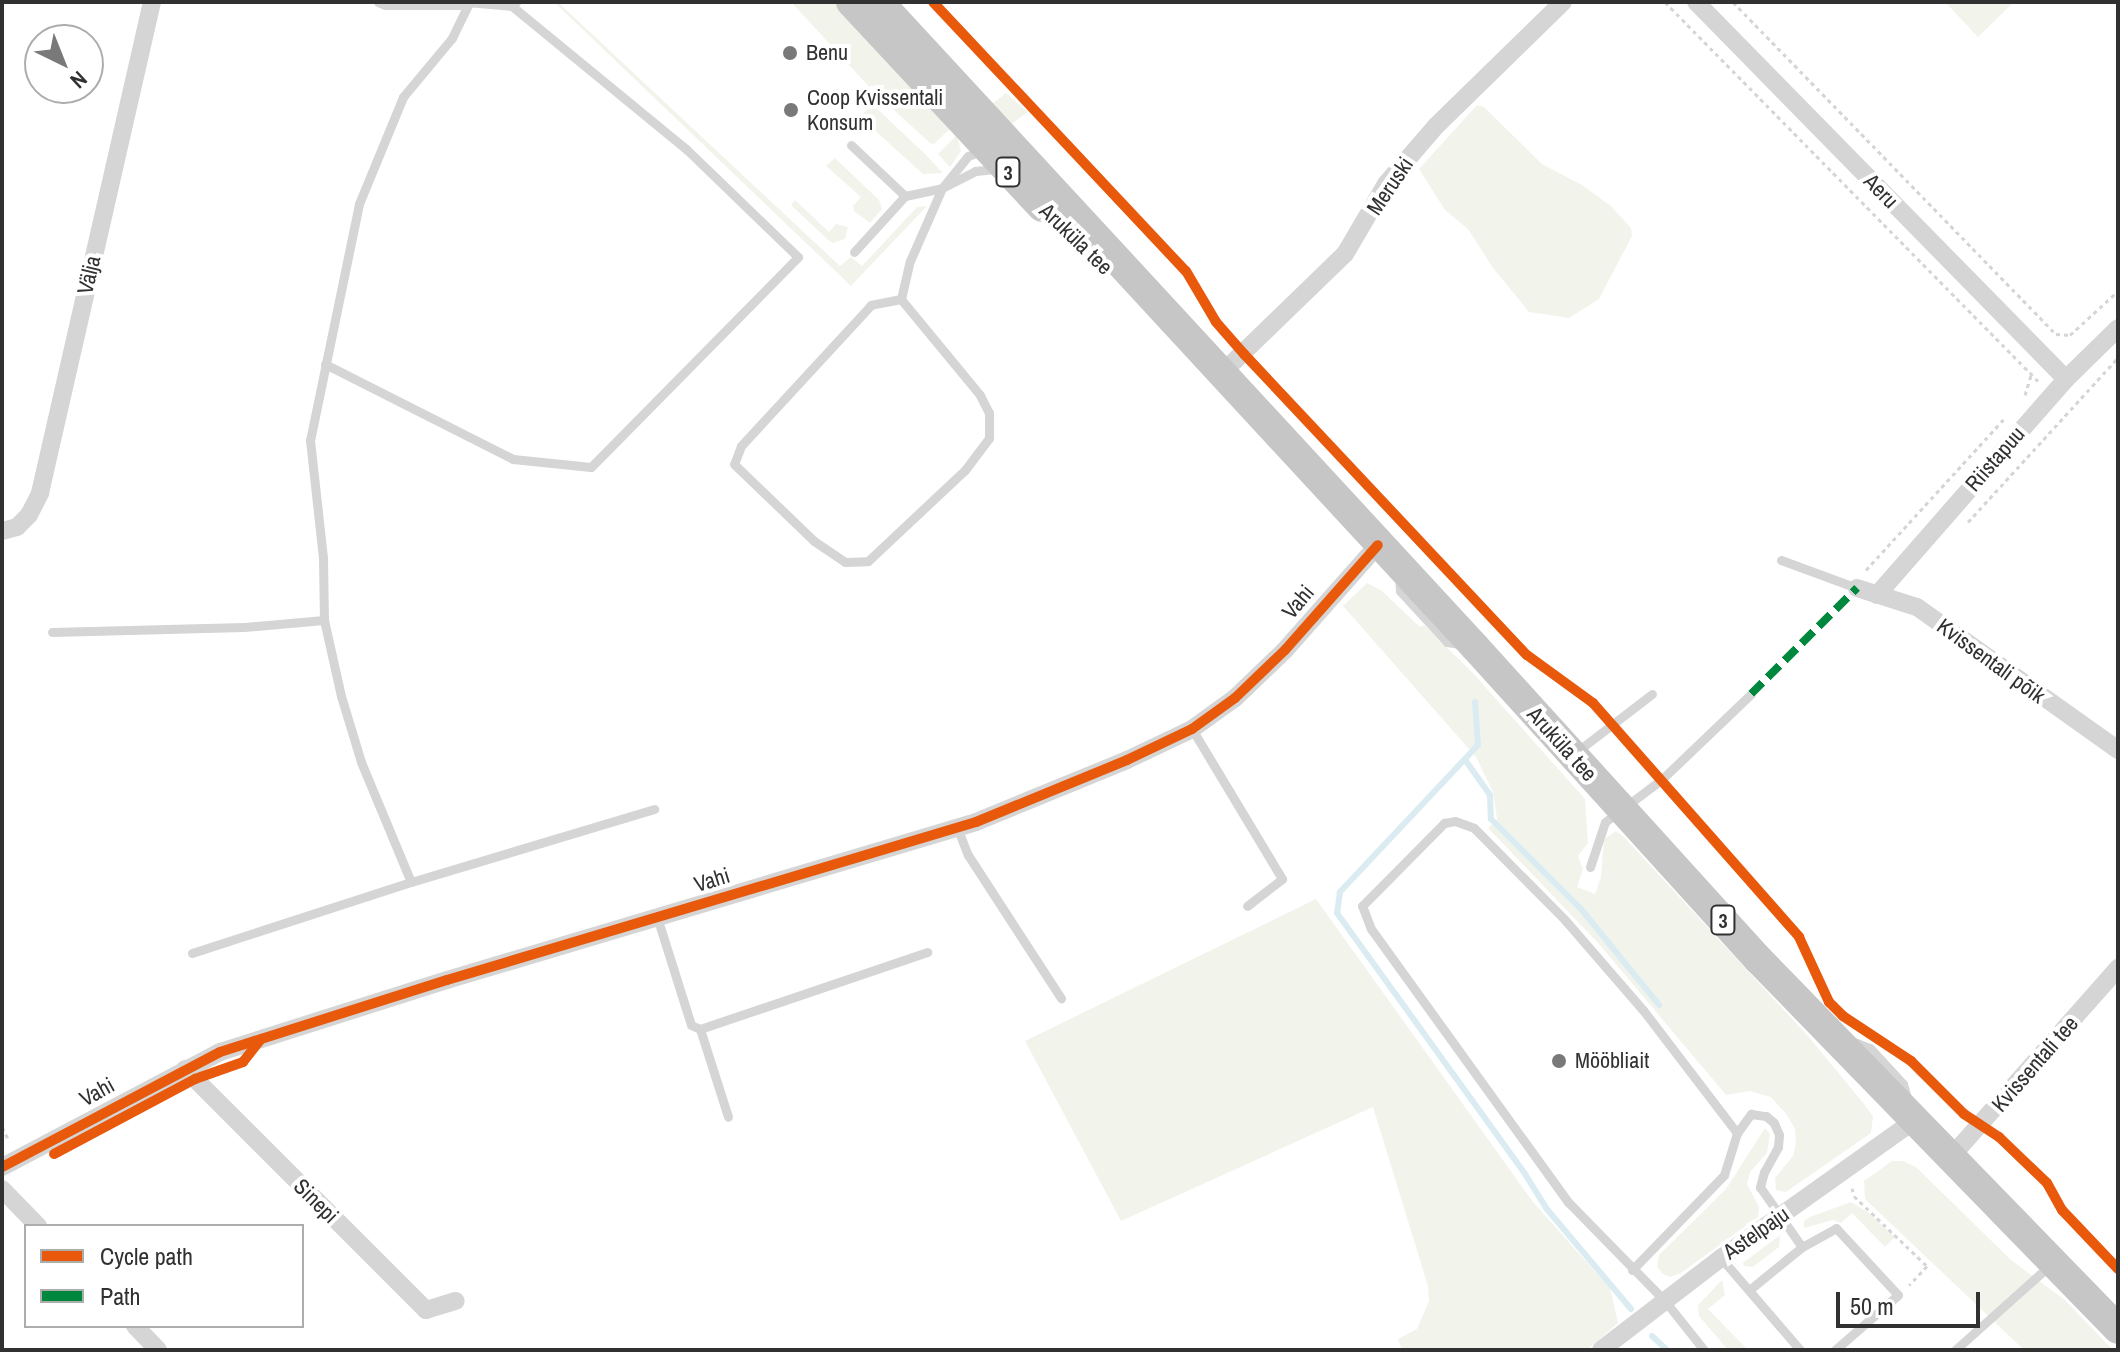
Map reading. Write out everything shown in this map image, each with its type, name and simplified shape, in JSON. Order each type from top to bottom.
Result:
[{"type":"highway","name":"Aruküla tee","points":[[851,2],[1076,241],[1178,328]]},
{"type":"highway","name":"Aruküla tee","points":[[879,2],[977,138],[1050,186],[1620,808],[1950,1158]]},
{"type":"highway","name":"3","points":[[1950,1158],[2118,1329]]},
{"type":"street","name":"Välja","points":[[2,531],[17,527],[29,515],[40,493],[152,2]]},
{"type":"street","name":"Meruski","points":[[1222,373],[1345,254],[1386,184],[1436,126],[1563,2]]},
{"type":"street","name":"Aeru","points":[[1696,2],[2044,357],[2061,384]]},
{"type":"street","name":"Riistapuu","points":[[1877,595],[2061,384],[2118,328]]},
{"type":"street","name":"Vahi","points":[[2,1167],[185,1069],[234,1048],[957,827],[1127,760],[1192,729],[1235,698],[1388,555]]},
{"type":"street","name":"Kvissentali põik","points":[[1857,588],[1917,607],[2118,750]]},
{"type":"street","name":"Kvissentali tee","points":[[1950,1158],[2118,968]]},
{"type":"street","name":"Sinepi","points":[[185,1069],[426,1310],[456,1301]]},
{"type":"street","name":"Astelpaju","points":[[1601,1350],[1721,1258],[1914,1121]]},
{"type":"street","points":[[2,1189],[36,1224]]},
{"type":"street","points":[[137,1328],[158,1350]]},
{"type":"lane","points":[[325,364],[513,459],[591,467],[798,257],[686,149],[514,4],[385,5],[378,2]]},
{"type":"lane","points":[[411,882],[361,762],[324,620],[323,558],[310,440],[359,204],[403,97],[452,38],[467,3]]},
{"type":"lane","points":[[964,175],[977,138]]},
{"type":"lane","points":[[901,299],[910,261],[942,188],[977,138]]},
{"type":"lane","points":[[851,145],[905,196]]},
{"type":"lane","points":[[854,252],[905,196],[942,188],[964,175],[987,168],[1010,174]]},
{"type":"lane","points":[[901,299],[980,395],[989,413],[989,438],[965,470],[868,561],[845,562],[814,541],[734,464],[741,446],[871,305],[901,299]]},
{"type":"lane","points":[[1781,560],[1857,588]]},
{"type":"lane","points":[[52,632],[244,627],[324,620]]},
{"type":"lane","points":[[1573,756],[1652,694]]},
{"type":"lane","points":[[1590,867],[1605,822],[1661,780],[1751,694]]},
{"type":"lane","points":[[1192,729],[1282,879],[1247,906]]},
{"type":"lane","points":[[192,953],[411,882],[654,809]]},
{"type":"lane","points":[[1704,1350],[1665,1301],[1568,1202],[1371,929],[1362,906],[1444,823],[1455,821],[1474,828],[1565,920],[1643,1010],[1737,1133]]},
{"type":"lane","points":[[957,827],[968,855],[1061,998]]},
{"type":"lane","points":[[657,917],[691,1025],[700,1029],[927,952]]},
{"type":"lane","points":[[700,1029],[728,1117]]},
{"type":"lane","points":[[1632,1270],[1724,1175],[1737,1133],[1751,1114],[1766,1116],[1774,1123],[1779,1135],[1778,1147],[1764,1172],[1760,1187],[1802,1247]]},
{"type":"lane","points":[[1749,1290],[1802,1247],[1836,1228],[1898,1295],[1835,1350]]},
{"type":"lane","points":[[1721,1258],[1800,1350]]},
{"type":"lane","points":[[1955,1350],[2052,1264]]},
{"type":"path","points":[[1665,2],[1983,329],[2032,373],[2035,380],[2061,384],[2074,405]]},
{"type":"path","points":[[1733,2],[2056,334],[2070,335]]},
{"type":"path","points":[[2025,396],[2032,373],[2044,357],[2118,291]]},
{"type":"path","points":[[1968,523],[2118,358]]},
{"type":"path","points":[[1857,588],[1868,568],[2004,419]]},
{"type":"path","points":[[2,1127],[12,1147]]},
{"type":"path","points":[[1846,1170],[1854,1196],[1927,1266],[1898,1295]]},
{"type":"shaded area","points":[[554,2],[564,2],[561,5],[840,266],[851,257],[862,266],[917,207],[927,206],[851,286]]},
{"type":"shaded area","points":[[791,2],[839,2],[951,128],[934,144],[930,143],[873,91]]},
{"type":"shaded area","points":[[1945,2],[2014,2],[1978,37]]},
{"type":"shaded area","points":[[1006,93],[1028,112],[1013,123],[1004,121],[988,107]]},
{"type":"shaded area","points":[[872,104],[943,173],[923,174],[860,117]]},
{"type":"shaded area","points":[[1477,105],[1484,107],[1542,164],[1582,185],[1611,206],[1631,228],[1632,236],[1599,299],[1569,318],[1529,312],[1493,268],[1468,229],[1445,210],[1419,169]]},
{"type":"shaded area","points":[[957,135],[961,151],[950,167],[938,154]]},
{"type":"shaded area","points":[[835,158],[879,200],[882,209],[870,223],[854,211],[853,206],[861,197],[826,166]]},
{"type":"shaded area","points":[[795,200],[829,232],[836,224],[848,227],[845,239],[833,243],[827,239],[791,205]]},
{"type":"shaded area","points":[[1367,583],[1382,591],[1420,627],[1424,625],[1472,672],[1585,799],[1588,843],[1578,856],[1583,869],[1577,887],[1595,894],[1601,877],[1604,839],[1616,831],[1623,836],[1808,1036],[1873,1116],[1871,1133],[1786,1192],[1776,1190],[1775,1178],[1793,1156],[1796,1143],[1795,1129],[1787,1115],[1771,1097],[1750,1091],[1726,1095],[1599,944],[1488,828],[1497,819],[1493,792],[1476,757],[1343,606]]},
{"type":"shaded area","points":[[1316,899],[1533,1202],[1610,1288],[1618,1323],[1587,1350],[1402,1350],[1398,1339],[1417,1329],[1429,1301],[1428,1286],[1373,1107],[1121,1221],[1025,1041]]},
{"type":"shaded area","points":[[1765,1128],[1770,1134],[1767,1153],[1750,1172],[1747,1184],[1759,1207],[1758,1217],[1681,1273],[1670,1277],[1663,1274],[1657,1267],[1659,1255],[1726,1189]]},
{"type":"shaded area","points":[[1892,1161],[1903,1161],[1916,1167],[2011,1260],[2065,1300],[2113,1350],[2024,1350],[1865,1199],[1864,1181]]},
{"type":"shaded area","points":[[1851,1202],[1869,1213],[1895,1237],[1885,1247],[1852,1213],[1841,1223],[1833,1220],[1804,1228],[1804,1221],[1810,1217]]},
{"type":"shaded area","points":[[1780,1235],[1779,1247],[1753,1267],[1744,1266],[1743,1263]]},
{"type":"shaded area","points":[[1722,1280],[1725,1295],[1708,1309],[1748,1350],[1728,1350],[1699,1316],[1698,1305]]},
{"type":"waterway","points":[[1475,702],[1478,745],[1340,892],[1337,913],[1525,1174],[1546,1208],[1631,1309]]},
{"type":"waterway","points":[[1466,761],[1490,795],[1491,819],[1581,909],[1659,1005]]},
{"type":"waterway","points":[[1652,1336],[1667,1350]]},
{"type":"marked path","points":[[1751,694],[1857,588]]},
{"type":"cycle path","points":[[933,2],[1186,271],[1216,322],[1244,354],[1527,655],[1593,703],[1799,937],[1829,1002],[1843,1016],[1911,1061],[1964,1114],[1999,1137],[2047,1183],[2062,1210],[2118,1269]]},
{"type":"cycle path","points":[[2,1167],[220,1052],[447,980],[976,822],[1127,760],[1192,729],[1235,698],[1285,650],[1378,545]]},
{"type":"cycle path","points":[[54,1154],[195,1079],[243,1062],[261,1039]]},
{"type":"place","name":"Benu","points":[[790,53]]},
{"type":"place","name":"Coop Kvissentali Konsum","points":[[791,110]]},
{"type":"place","name":"Mööbliait","points":[[1559,1061]]}]
